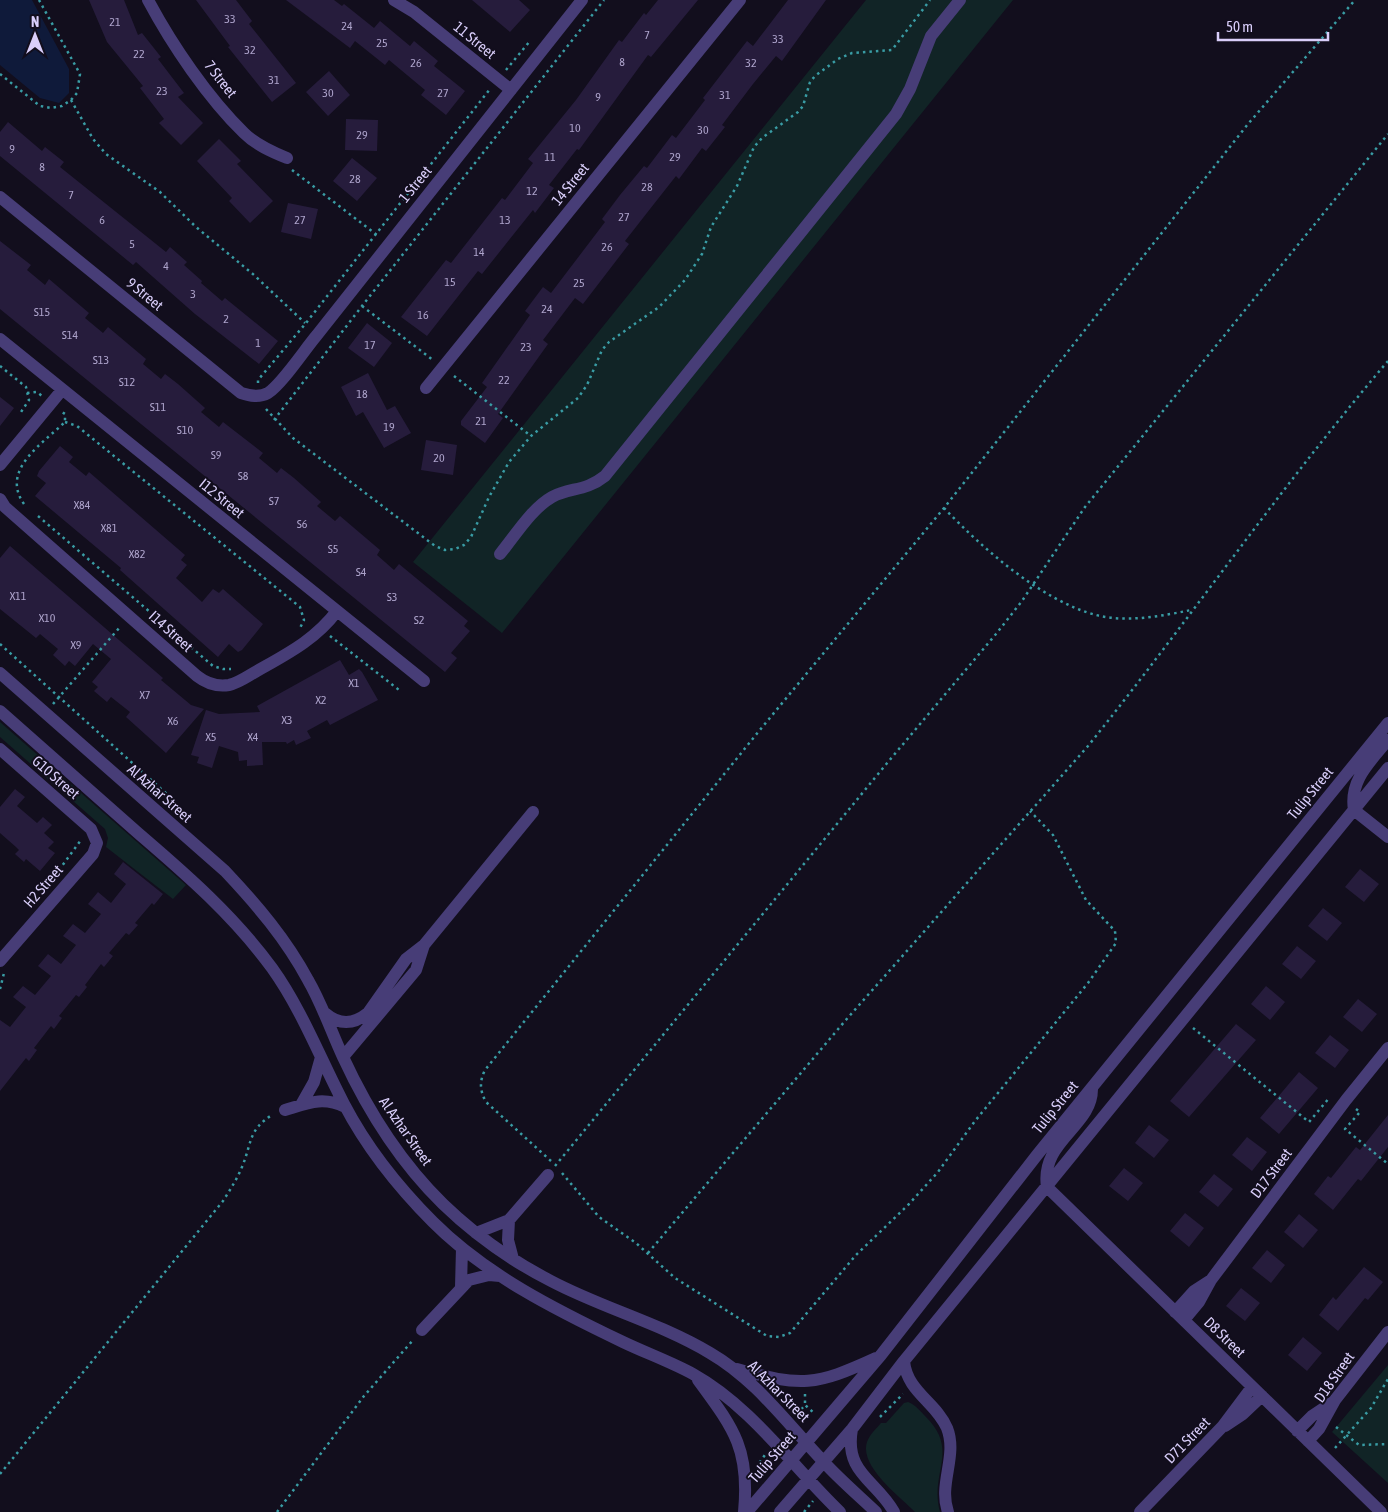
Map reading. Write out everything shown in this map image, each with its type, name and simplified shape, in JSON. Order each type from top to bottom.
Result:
[{"type":"street","name":"7 Street","points":[[148,0],[195,73],[244,133],[288,163]]},
{"type":"street","name":"11 Street","points":[[394,0],[414,12],[511,90]]},
{"type":"street","name":"1 Street","points":[[259,396],[274,387],[317,335],[582,0]]},
{"type":"street","name":"14 Street","points":[[426,388],[740,0]]},
{"type":"street","points":[[500,554],[545,502],[563,493],[590,486],[604,476],[896,114],[910,89],[931,36],[960,0]]},
{"type":"street","name":"9 Street","points":[[0,197],[241,393],[249,396],[259,396]]},
{"type":"street","name":"I12 Street","points":[[0,339],[424,681]]},
{"type":"street","points":[[0,465],[62,390]]},
{"type":"street","name":"I14 Street","points":[[0,499],[5,507],[196,676],[215,685],[235,683],[302,646],[321,630],[336,611]]},
{"type":"street","name":"Al Azhar Street","points":[[0,673],[250,896],[292,952],[324,1013],[343,1057],[387,1137],[414,1172],[443,1204],[476,1233],[513,1260],[552,1282],[686,1340],[732,1368],[755,1387],[823,1462],[876,1512]]},
{"type":"street","points":[[0,711],[209,895],[233,919],[274,971],[292,999],[366,1143],[387,1172],[429,1218],[462,1248],[500,1276],[581,1321],[693,1374],[719,1391],[742,1410],[806,1480],[840,1512]]},
{"type":"street","name":"Tulip Street","points":[[745,1512],[807,1443],[880,1356],[1092,1088],[1388,723]]},
{"type":"street","points":[[1388,740],[1358,778],[1353,794],[1354,810],[1388,838]]},
{"type":"street","name":"G10 Street","points":[[0,749],[91,829]]},
{"type":"street","points":[[780,1512],[852,1429],[904,1361],[1388,768]]},
{"type":"street","points":[[343,1057],[371,1016],[416,970],[424,945],[533,812]]},
{"type":"street","name":"H2 Street","points":[[0,961],[94,854],[97,843],[91,829]]},
{"type":"street","points":[[324,1013],[341,1022],[351,1023],[371,1016]]},
{"type":"street","name":"D17 Street","points":[[1179,1316],[1190,1295],[1211,1280],[1346,1100],[1388,1048]]},
{"type":"street","points":[[301,1105],[314,1082],[321,1057]]},
{"type":"street","points":[[1047,1187],[1046,1171],[1051,1156],[1088,1108],[1092,1088]]},
{"type":"street","points":[[285,1110],[324,1100],[346,1107]]},
{"type":"street","points":[[476,1233],[509,1220],[552,1170]]},
{"type":"street","name":"D8 Street","points":[[1047,1187],[1381,1512]]},
{"type":"street","points":[[509,1220],[508,1240],[513,1260]]},
{"type":"street","points":[[461,1287],[462,1248]]},
{"type":"street","points":[[422,1330],[461,1287],[479,1276],[500,1276]]},
{"type":"street","name":"D18 Street","points":[[1308,1441],[1320,1428],[1335,1400],[1388,1332]]},
{"type":"street","points":[[732,1368],[774,1379],[804,1382],[835,1376],[880,1356]]},
{"type":"street","points":[[904,1361],[907,1377],[912,1386],[942,1418],[948,1434],[951,1451],[944,1486],[948,1512]]},
{"type":"street","points":[[693,1374],[730,1424],[738,1442],[746,1474],[745,1512]]},
{"type":"street","name":"D71 Street","points":[[1140,1512],[1222,1427],[1252,1386]]},
{"type":"street","points":[[1222,1427],[1243,1414],[1262,1396]]},
{"type":"street","points":[[1298,1431],[1316,1413],[1335,1400]]},
{"type":"street","points":[[852,1429],[850,1448],[857,1468],[894,1512]]},
{"type":"path","points":[[0,74],[40,106],[51,108],[62,106],[77,93],[80,74],[39,0]]},
{"type":"path","points":[[274,420],[604,0]]},
{"type":"path","points":[[534,36],[306,323],[258,380],[259,396],[274,420],[293,438],[435,546],[445,550],[455,549],[464,545],[471,537],[497,482],[519,449],[578,398],[586,385],[596,360],[610,342],[659,307],[695,268],[710,227],[729,202],[749,157],[762,138],[798,112],[803,106],[810,82],[826,66],[852,54],[885,52],[895,48],[930,0]]},
{"type":"path","points":[[1030,811],[1053,835],[1086,900],[1115,931],[1116,943],[1088,983],[924,1188],[856,1255],[794,1329],[779,1337],[768,1336],[689,1288],[648,1253],[598,1217],[486,1102],[480,1083],[485,1070],[759,732],[944,508],[1248,124],[1355,0]]},
{"type":"path","points":[[71,100],[93,140],[106,154],[160,192],[196,227],[262,281],[317,335]]},
{"type":"path","points":[[552,1170],[888,762],[996,634],[1085,507],[1388,134]]},
{"type":"path","points":[[288,163],[388,244]]},
{"type":"path","points":[[648,1253],[845,1022],[1125,700],[1191,610],[1316,448],[1388,361]]},
{"type":"path","points":[[0,366],[26,387],[29,400],[19,415]]},
{"type":"path","points":[[66,422],[78,426],[300,607],[304,620],[321,630],[399,690]]},
{"type":"path","points":[[944,508],[989,551],[1033,583],[1064,601],[1097,615],[1135,617],[1191,610]]},
{"type":"path","points":[[32,511],[213,666],[231,669],[239,665]]},
{"type":"path","points":[[45,713],[130,617]]},
{"type":"path","points":[[294,634],[304,620]]},
{"type":"path","points":[[0,644],[168,796]]},
{"type":"path","points":[[1184,1020],[1309,1122],[1334,1091],[1360,1112],[1345,1129],[1388,1164]]},
{"type":"path","points":[[0,1474],[223,1201],[243,1166],[252,1133],[261,1122],[285,1110]]},
{"type":"path","points":[[277,1512],[364,1396],[422,1330]]},
{"type":"path","points":[[1326,1459],[1371,1408],[1388,1379]]},
{"type":"path","points":[[876,1420],[912,1386]]},
{"type":"path","points":[[1332,1424],[1352,1442],[1365,1446],[1388,1444]]},
{"type":"green space","points":[[866,0],[1013,0],[502,633],[413,562]]},
{"type":"green space","points":[[0,722],[186,885],[173,899],[106,847],[108,838],[105,829],[0,737]]},
{"type":"green space","points":[[1388,1365],[1388,1483],[1332,1432]]},
{"type":"green space","points":[[908,1402],[916,1406],[926,1417],[936,1429],[941,1441],[942,1463],[938,1485],[940,1512],[915,1512],[882,1480],[869,1461],[866,1451],[870,1436],[881,1423],[886,1423],[904,1403]]},
{"type":"water","points":[[0,0],[32,0],[69,69],[69,93],[59,103],[40,98],[0,65]]},
{"type":"building","points":[[89,0],[124,0],[138,35],[142,33],[161,57],[158,59],[184,93],[178,97],[203,123],[181,145],[159,123],[164,119],[140,88],[143,86],[107,42]]},
{"type":"building","points":[[196,0],[236,0],[252,21],[249,24],[296,83],[272,102],[228,47],[230,46]]},
{"type":"building","points":[[286,0],[334,0],[342,6],[344,4],[374,28],[380,21],[410,46],[414,41],[438,61],[434,66],[465,91],[446,115],[421,95],[425,90],[389,60],[385,65],[355,41],[350,48]]},
{"type":"building","points":[[472,0],[519,0],[530,10],[510,32]]},
{"type":"building","points":[[658,0],[698,0],[651,57],[648,55],[579,150],[577,149],[549,185],[554,188],[535,213],[533,210],[482,274],[478,271],[427,336],[401,317],[446,260],[451,263],[502,198],[505,200],[533,163],[528,159],[576,100],[619,40],[622,42],[644,13],[646,15]]},
{"type":"building","points":[[788,0],[826,0],[782,61],[776,56],[753,84],[722,125],[725,127],[706,151],[702,148],[679,179],[676,176],[625,241],[629,244],[583,304],[575,298],[543,340],[548,344],[498,414],[503,418],[485,443],[461,425],[461,421],[487,387],[482,383],[530,315],[525,311],[543,287],[551,293],[605,222],[602,219],[620,195],[644,166],[647,168],[672,135],[676,138],[705,100],[703,98],[747,41],[753,46]]},
{"type":"building","points":[[329,71],[350,95],[328,116],[306,92]]},
{"type":"building","points":[[346,119],[378,120],[377,151],[345,150]]},
{"type":"building","points":[[8,122],[42,151],[45,147],[64,162],[60,167],[166,252],[170,247],[187,262],[184,265],[202,281],[201,283],[222,301],[225,298],[278,341],[259,364],[195,314],[136,262],[133,265],[0,156],[0,132]]},
{"type":"building","points":[[219,139],[241,161],[237,164],[273,201],[250,223],[229,201],[232,198],[197,161]]},
{"type":"building","points":[[352,158],[377,178],[357,201],[333,181]]},
{"type":"building","points":[[288,203],[318,209],[311,239],[281,232]]},
{"type":"building","points":[[0,241],[31,265],[27,270],[45,285],[49,279],[89,313],[85,318],[103,333],[108,327],[146,359],[143,364],[161,379],[165,374],[178,384],[205,408],[201,412],[219,427],[223,422],[263,453],[259,458],[277,473],[281,468],[294,478],[321,502],[317,506],[335,521],[340,516],[380,550],[377,555],[394,570],[399,564],[468,621],[464,626],[470,631],[451,653],[457,658],[445,672],[0,309]]},
{"type":"building","points":[[367,323],[392,343],[374,367],[348,348]]},
{"type":"building","points":[[368,373],[387,410],[395,406],[411,433],[384,448],[363,412],[356,416],[341,387]]},
{"type":"building","points":[[0,397],[14,408],[0,426]]},
{"type":"building","points":[[426,440],[457,445],[453,475],[421,470]]},
{"type":"building","points":[[60,446],[73,457],[69,462],[86,476],[89,472],[185,555],[181,560],[187,565],[176,578],[202,602],[213,589],[219,593],[223,589],[263,624],[242,650],[238,652],[229,644],[218,657],[120,570],[121,568],[35,496],[46,483],[37,476],[39,471]]},
{"type":"building","points":[[10,546],[163,678],[161,680],[191,705],[204,709],[166,753],[126,717],[130,712],[111,697],[107,702],[94,691],[98,687],[92,682],[111,659],[93,644],[75,666],[69,661],[65,666],[53,655],[58,649],[40,634],[36,638],[0,609],[0,558]]},
{"type":"building","points":[[340,660],[349,675],[359,669],[362,672],[378,700],[330,725],[327,720],[307,731],[311,738],[296,745],[294,740],[287,744],[286,742],[262,742],[263,765],[247,766],[247,760],[239,761],[238,752],[219,746],[212,768],[197,763],[199,757],[191,755],[206,710],[219,714],[260,712],[257,706]]},
{"type":"building","points":[[15,789],[25,797],[17,806],[37,823],[43,817],[52,825],[44,833],[54,842],[48,848],[55,853],[40,871],[26,859],[24,862],[15,854],[19,850],[0,833],[0,807]]},
{"type":"building","points":[[123,862],[163,894],[154,905],[152,903],[135,923],[138,925],[129,935],[126,933],[109,953],[113,956],[104,967],[101,964],[85,985],[87,987],[79,997],[76,995],[59,1016],[62,1018],[54,1029],[51,1026],[34,1048],[37,1050],[29,1061],[26,1058],[0,1091],[0,1020],[10,1027],[26,1007],[13,997],[23,986],[35,995],[51,976],[38,966],[48,954],[61,964],[76,945],[63,936],[73,924],[85,933],[101,914],[88,904],[98,892],[111,903],[126,884],[114,874]]},
{"type":"building","points":[[1360,869],[1379,884],[1364,902],[1345,887]]},
{"type":"building","points":[[1323,908],[1342,923],[1327,941],[1308,926]]},
{"type":"building","points":[[1297,946],[1316,961],[1301,979],[1282,964]]},
{"type":"building","points":[[1266,986],[1285,1002],[1270,1020],[1251,1004]]},
{"type":"building","points":[[1358,999],[1377,1014],[1362,1032],[1343,1017]]},
{"type":"building","points":[[1236,1024],[1256,1040],[1189,1117],[1170,1101]]},
{"type":"building","points":[[1330,1035],[1349,1050],[1335,1068],[1315,1053]]},
{"type":"building","points":[[1299,1072],[1318,1088],[1279,1134],[1260,1118]]},
{"type":"building","points":[[1388,1115],[1388,1147],[1361,1181],[1358,1179],[1333,1210],[1314,1194],[1328,1176],[1331,1178],[1356,1147],[1360,1150]]},
{"type":"building","points":[[1149,1125],[1169,1140],[1154,1158],[1135,1143]]},
{"type":"building","points":[[1247,1137],[1267,1152],[1252,1171],[1232,1155]]},
{"type":"building","points":[[1124,1168],[1143,1183],[1128,1201],[1109,1186]]},
{"type":"building","points":[[1214,1174],[1233,1189],[1218,1207],[1199,1192]]},
{"type":"building","points":[[1185,1213],[1204,1228],[1189,1247],[1170,1231]]},
{"type":"building","points":[[1299,1214],[1318,1230],[1303,1248],[1284,1232]]},
{"type":"building","points":[[1267,1250],[1285,1265],[1271,1283],[1252,1268]]},
{"type":"building","points":[[1364,1267],[1383,1282],[1368,1300],[1365,1298],[1338,1331],[1319,1315],[1333,1297],[1336,1300]]},
{"type":"building","points":[[1241,1288],[1260,1303],[1245,1321],[1226,1306]]},
{"type":"building","points":[[1303,1337],[1322,1353],[1307,1371],[1288,1355]]}]
